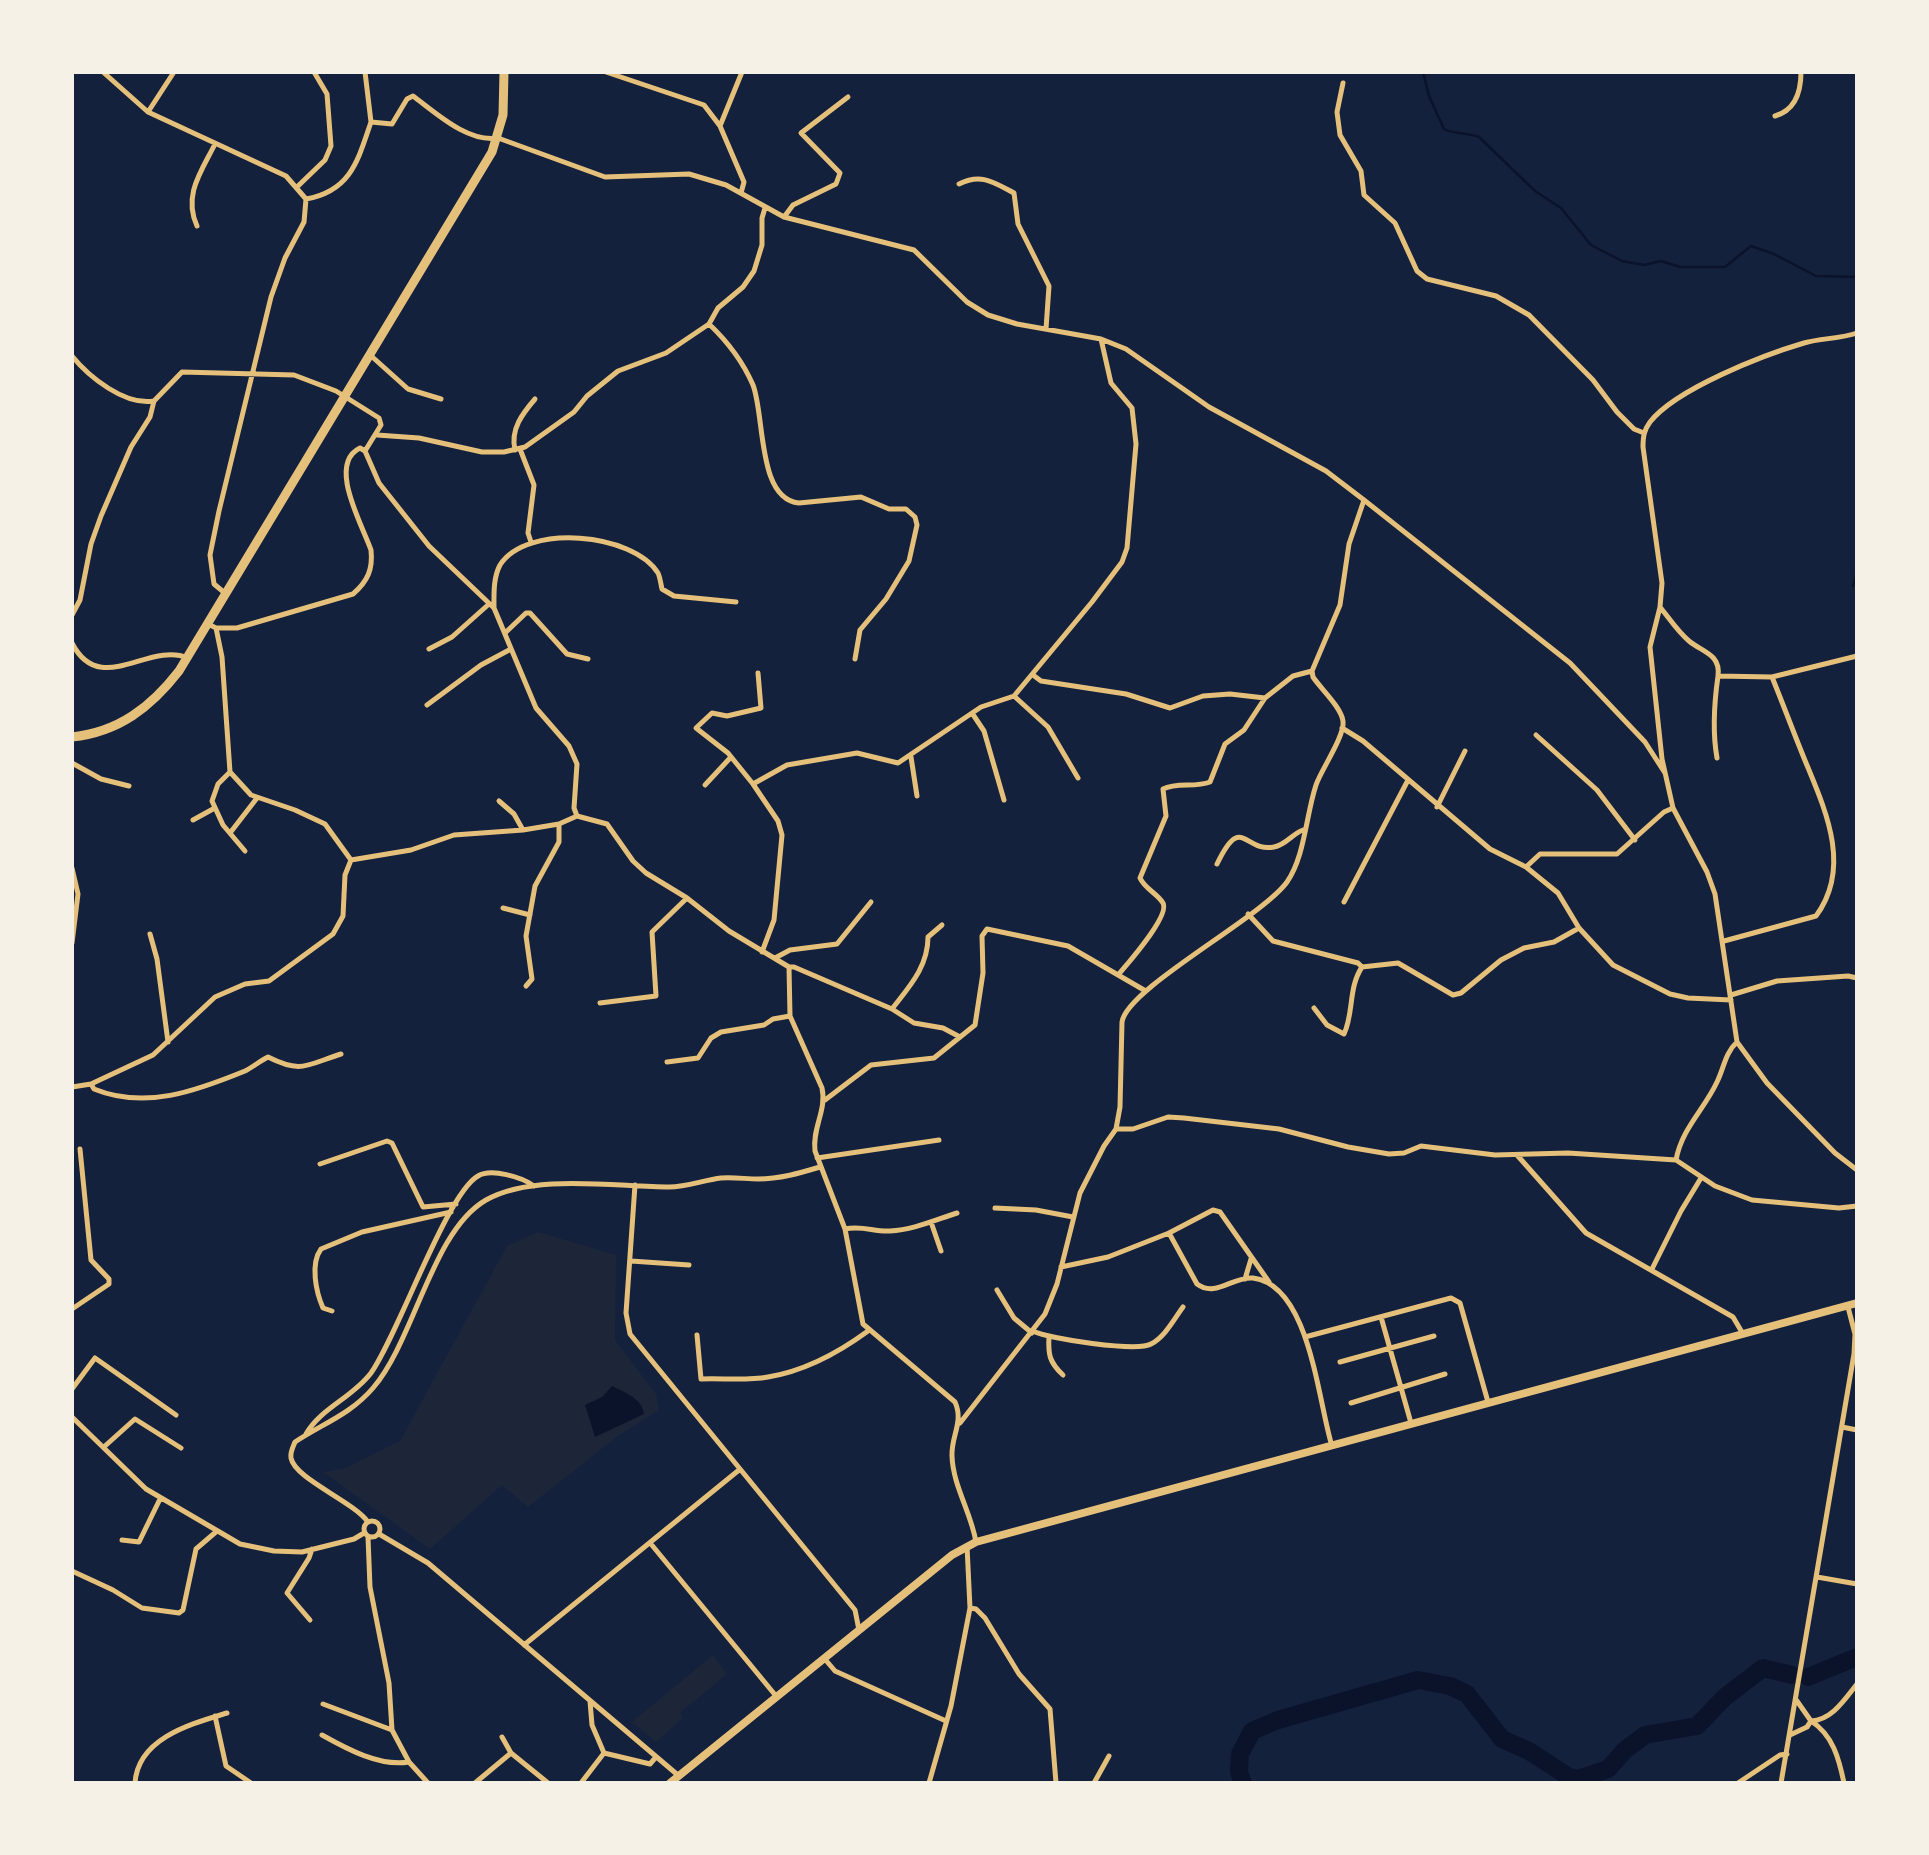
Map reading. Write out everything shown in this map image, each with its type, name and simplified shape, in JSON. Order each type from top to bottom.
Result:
[{"type":"main road","points":[[72,737],[108,729],[146,708],[161,695],[212,626],[226,594],[483,168],[498,138],[505,92],[504,72]]},
{"type":"main road","points":[[670,1783],[859,1630],[967,1546],[976,1542],[1857,1303]]},
{"type":"street","points":[[103,72],[148,112],[286,176],[298,186],[306,199],[304,222],[278,273],[212,540],[211,568],[214,584],[226,594]]},
{"type":"street","points":[[148,112],[174,72]]},
{"type":"street","points":[[298,186],[325,160],[331,146],[327,94],[314,72]]},
{"type":"street","points":[[306,199],[320,197],[346,181],[362,153],[371,122],[365,72]]},
{"type":"street","points":[[606,72],[704,105],[720,126],[744,182],[741,193]]},
{"type":"street","points":[[720,126],[742,72]]},
{"type":"street","points":[[1775,116],[1791,107],[1796,100],[1801,72]]},
{"type":"street","points":[[1343,83],[1337,112],[1340,135],[1361,171],[1364,195],[1395,222],[1417,271],[1427,279],[1496,296],[1529,315],[1593,380],[1617,412],[1634,429],[1644,433]]},
{"type":"street","points":[[371,122],[392,124],[407,99],[412,96],[466,132],[488,140],[498,138],[606,177],[689,174],[726,185],[784,217],[914,250],[967,302],[988,315],[1101,339],[1126,349],[1209,407],[1326,471],[1364,500],[1570,663],[1645,742],[1665,773]]},
{"type":"street","points":[[784,217],[793,205],[836,184],[840,178],[840,173],[801,133],[848,97]]},
{"type":"street","points":[[197,226],[190,211],[190,200],[215,144]]},
{"type":"street","points":[[959,184],[971,178],[984,177],[1014,193],[1018,224],[1049,286],[1046,329]]},
{"type":"street","points":[[377,435],[419,438],[482,452],[517,449],[574,412],[587,396],[618,371],[666,354],[709,324],[718,308],[743,287],[754,271],[762,245],[762,218],[765,208]]},
{"type":"street","points":[[709,324],[738,357],[754,387],[766,455],[774,486],[780,495],[791,502],[799,503],[861,497],[889,509],[906,509],[915,517],[917,525],[909,561],[886,599],[860,631],[855,659]]},
{"type":"street","points":[[1857,333],[1805,343],[1691,390],[1664,407],[1644,433],[1643,447],[1662,583],[1660,607],[1653,623],[1650,657],[1665,773],[1673,808],[1707,872],[1724,941],[1737,1042],[1748,1062],[1767,1083],[1835,1153],[1857,1170]]},
{"type":"street","points":[[753,784],[788,765],[857,753],[898,763],[911,757],[972,713],[1014,696],[1092,602],[1122,562],[1127,548],[1136,444],[1132,408],[1111,383],[1101,339]]},
{"type":"street","points":[[369,354],[408,389],[441,399]]},
{"type":"street","points":[[72,356],[98,384],[141,401],[154,401]]},
{"type":"street","points":[[72,615],[80,600],[91,544],[131,447],[149,417],[154,401],[182,372],[293,375],[344,396],[379,418],[382,425],[365,452]]},
{"type":"street","points":[[531,542],[528,533],[534,485],[514,437],[521,415],[535,398]]},
{"type":"street","points":[[351,860],[325,824],[316,818],[257,798],[230,772],[222,657],[212,626],[237,628],[353,594],[363,586],[372,563],[371,550],[344,476],[345,460],[359,448],[365,452],[379,482],[429,546],[491,606],[536,708],[569,746],[577,764],[574,808],[577,816]]},
{"type":"street","points":[[976,1542],[954,1472],[952,1453],[960,1424],[973,1402],[985,1392],[1045,1314],[1087,1177],[1116,1129],[1121,1107],[1123,1016],[1144,990],[1202,951],[1279,892],[1300,852],[1303,831],[1320,776],[1342,728],[1340,715],[1312,677],[1312,671],[1340,605],[1352,533],[1364,500]]},
{"type":"street","points":[[429,649],[452,637],[491,606],[501,564],[531,542],[557,538],[621,547],[640,557],[658,573],[662,589],[674,596],[736,602]]},
{"type":"street","points":[[1660,607],[1689,641],[1706,649],[1715,659],[1718,676],[1713,737],[1717,758]]},
{"type":"street","points":[[505,633],[526,613],[530,613],[567,654],[588,659]]},
{"type":"street","points":[[72,643],[89,663],[106,668],[174,652],[188,658]]},
{"type":"street","points":[[427,705],[481,665],[512,649]]},
{"type":"street","points":[[1718,676],[1772,677],[1857,656]]},
{"type":"street","points":[[1119,974],[1163,912],[1162,902],[1143,885],[1140,878],[1141,869],[1164,822],[1163,789],[1168,786],[1199,787],[1210,782],[1225,744],[1244,730],[1265,698],[1293,677],[1312,671]]},
{"type":"street","points":[[758,674],[761,708],[727,716],[712,713],[696,728],[731,757],[778,821],[782,835],[774,920],[762,952]]},
{"type":"street","points":[[1033,675],[1041,681],[1137,696],[1170,708],[1203,696],[1230,694],[1265,698]]},
{"type":"street","points":[[1724,941],[1816,916],[1832,880],[1834,852],[1825,803],[1772,677]]},
{"type":"street","points":[[1014,696],[1048,727],[1078,778]]},
{"type":"street","points":[[972,713],[984,731],[1004,800]]},
{"type":"street","points":[[1342,728],[1363,741],[1407,782],[1490,849],[1526,867],[1558,893],[1579,928],[1614,965],[1636,978],[1670,994],[1688,998],[1731,997],[1777,981],[1848,976],[1857,978]]},
{"type":"street","points":[[1536,735],[1597,790],[1635,840]]},
{"type":"street","points":[[1437,807],[1465,751]]},
{"type":"street","points":[[705,785],[731,757]]},
{"type":"street","points":[[911,757],[917,796]]},
{"type":"street","points":[[72,764],[101,779],[129,786]]},
{"type":"street","points":[[230,772],[213,793],[213,809],[245,851]]},
{"type":"street","points":[[1344,902],[1407,782]]},
{"type":"street","points":[[230,833],[257,798]]},
{"type":"street","points":[[499,801],[514,814],[523,830]]},
{"type":"street","points":[[1526,867],[1540,854],[1617,853],[1664,812],[1673,808]]},
{"type":"street","points":[[192,820],[213,809]]},
{"type":"street","points":[[351,860],[411,850],[454,835],[523,830],[559,824],[577,816],[607,824],[633,861],[762,952],[789,967],[892,1009],[914,1023],[943,1028],[960,1037]]},
{"type":"street","points":[[526,986],[532,979],[526,936],[535,886],[559,842],[559,824]]},
{"type":"street","points":[[1217,864],[1230,841],[1237,837],[1244,836],[1266,848],[1276,847],[1303,831]]},
{"type":"street","points":[[72,1087],[91,1084],[153,1055],[215,997],[245,984],[270,981],[333,934],[343,916],[345,875],[351,860]]},
{"type":"street","points":[[72,868],[78,894],[72,943]]},
{"type":"street","points":[[600,1003],[656,996],[652,932],[687,898]]},
{"type":"street","points":[[775,958],[790,950],[837,944],[872,902]]},
{"type":"street","points":[[503,908],[530,915]]},
{"type":"street","points":[[1248,914],[1273,941],[1358,963],[1362,967],[1398,963],[1453,995],[1461,993],[1502,960],[1524,948],[1555,942],[1579,928]]},
{"type":"street","points":[[892,1009],[920,972],[928,950],[928,937],[942,925]]},
{"type":"street","points":[[825,1100],[871,1066],[934,1058],[978,1019],[983,973],[982,936],[987,929],[1068,946],[1144,990]]},
{"type":"street","points":[[150,934],[158,959],[168,1042]]},
{"type":"street","points":[[789,967],[790,1016],[822,1087],[825,1100],[813,1138],[817,1158],[845,1229],[860,1314],[868,1331],[912,1363],[956,1402],[960,1424]]},
{"type":"street","points":[[1314,1008],[1327,1025],[1344,1034],[1349,1023],[1351,996],[1362,967]]},
{"type":"street","points":[[667,1062],[698,1058],[711,1038],[721,1032],[764,1025],[773,1019],[790,1016]]},
{"type":"street","points":[[1676,1160],[1682,1137],[1710,1095],[1727,1055],[1737,1042]]},
{"type":"street","points":[[91,1084],[94,1089],[115,1098],[156,1100],[246,1070],[268,1057],[280,1065],[295,1068],[341,1054]]},
{"type":"street","points":[[1116,1129],[1133,1129],[1168,1117],[1279,1129],[1348,1147],[1389,1154],[1404,1153],[1421,1146],[1517,1155],[1568,1153],[1676,1160],[1702,1178],[1732,1193],[1760,1202],[1839,1208],[1857,1206]]},
{"type":"street","points":[[817,1158],[875,1147],[939,1140]]},
{"type":"street","points":[[320,1164],[387,1141],[392,1143],[424,1208],[456,1204]]},
{"type":"street","points":[[72,1309],[109,1284],[109,1279],[91,1260],[80,1149]]},
{"type":"street","points":[[1517,1155],[1586,1233],[1733,1317],[1743,1334]]},
{"type":"street","points":[[379,1534],[379,1526],[368,1522],[358,1509],[295,1466],[291,1451],[295,1442],[306,1434],[352,1409],[379,1380],[463,1220],[488,1199],[535,1186],[680,1186],[722,1178],[758,1179],[797,1175],[820,1167]]},
{"type":"street","points":[[306,1434],[315,1418],[355,1390],[370,1373],[385,1349],[451,1212],[471,1181],[479,1175],[521,1179],[535,1186]]},
{"type":"street","points":[[1652,1269],[1681,1211],[1702,1178]]},
{"type":"street","points":[[635,1185],[626,1313],[630,1334],[738,1470],[855,1610],[859,1630]]},
{"type":"street","points":[[995,1208],[1036,1210],[1073,1217]]},
{"type":"street","points":[[332,1311],[323,1308],[318,1296],[316,1263],[321,1249],[362,1232],[451,1212]]},
{"type":"street","points":[[1061,1267],[1108,1257],[1169,1233],[1207,1212],[1220,1212],[1269,1282],[1287,1300],[1305,1337],[1332,1446]]},
{"type":"street","points":[[845,1229],[864,1226],[890,1231],[957,1213]]},
{"type":"street","points":[[931,1222],[941,1251]]},
{"type":"street","points":[[1169,1233],[1197,1284],[1203,1288],[1217,1289],[1245,1279],[1269,1282]]},
{"type":"street","points":[[1245,1279],[1252,1258]]},
{"type":"street","points":[[631,1261],[689,1265]]},
{"type":"street","points":[[996,1290],[1014,1318],[1032,1332],[1129,1348],[1148,1346],[1163,1334],[1183,1307]]},
{"type":"street","points":[[1305,1337],[1451,1298],[1460,1303],[1488,1402]]},
{"type":"street","points":[[1781,1783],[1856,1343],[1848,1307]]},
{"type":"street","points":[[1381,1317],[1411,1423]]},
{"type":"street","points":[[697,1335],[701,1379],[730,1379],[766,1378],[802,1368],[835,1354],[868,1331]]},
{"type":"street","points":[[1049,1336],[1048,1355],[1052,1365],[1063,1375]]},
{"type":"street","points":[[1340,1362],[1434,1336]]},
{"type":"street","points":[[72,1389],[95,1358],[176,1415]]},
{"type":"street","points":[[1351,1403],[1445,1374]]},
{"type":"street","points":[[956,1402],[973,1402]]},
{"type":"street","points":[[105,1446],[135,1419],[181,1448]]},
{"type":"street","points":[[73,1420],[105,1446],[160,1499],[252,1547],[274,1551],[312,1549],[379,1534],[428,1563],[679,1776]]},
{"type":"street","points":[[1842,1427],[1857,1430]]},
{"type":"street","points":[[524,1645],[738,1470]]},
{"type":"street","points":[[122,1540],[134,1544],[139,1542],[160,1499]]},
{"type":"street","points":[[368,1522],[366,1535],[370,1587],[389,1683],[392,1730],[409,1762],[428,1783]]},
{"type":"street","points":[[72,1571],[113,1590],[142,1608],[179,1613],[183,1610],[196,1549],[217,1531]]},
{"type":"street","points":[[650,1544],[776,1696]]},
{"type":"street","points":[[929,1783],[951,1706],[970,1608],[967,1546]]},
{"type":"street","points":[[310,1620],[287,1593],[312,1549]]},
{"type":"street","points":[[1817,1577],[1857,1584]]},
{"type":"street","points":[[970,1608],[976,1609],[985,1618],[1019,1674],[1051,1709],[1056,1783]]},
{"type":"street","points":[[824,1658],[835,1671],[946,1721]]},
{"type":"street","points":[[1811,1721],[1821,1721],[1837,1708],[1857,1684]]},
{"type":"street","points":[[1796,1700],[1811,1721],[1828,1735],[1839,1760],[1844,1783]]},
{"type":"street","points":[[590,1701],[592,1724],[604,1753]]},
{"type":"street","points":[[323,1704],[392,1730]]},
{"type":"street","points":[[1793,1719],[1803,1712]]},
{"type":"street","points":[[135,1783],[137,1766],[150,1749],[195,1722],[227,1713]]},
{"type":"street","points":[[215,1717],[226,1766],[251,1783]]},
{"type":"street","points":[[1793,1719],[1801,1728]]},
{"type":"street","points":[[1790,1735],[1807,1727],[1811,1721]]},
{"type":"street","points":[[322,1735],[346,1748],[388,1763],[409,1762]]},
{"type":"street","points":[[502,1737],[511,1753],[548,1783]]},
{"type":"street","points":[[475,1783],[511,1753]]},
{"type":"street","points":[[604,1753],[640,1764],[650,1764],[656,1757]]},
{"type":"street","points":[[581,1783],[604,1753]]},
{"type":"street","points":[[1738,1783],[1780,1755],[1787,1754]]},
{"type":"street","points":[[1094,1783],[1110,1756]]},
{"type":"shaded area","points":[[538,1232],[616,1255],[615,1340],[656,1394],[659,1410],[618,1436],[528,1507],[502,1485],[430,1549],[323,1472],[343,1469],[400,1441],[507,1246]]},
{"type":"shaded area","points":[[612,1386],[636,1400],[643,1408],[644,1414],[595,1437],[585,1405],[602,1397]]},
{"type":"shaded area","points":[[713,1655],[727,1674],[680,1713],[683,1718],[656,1742],[632,1722]]},
{"type":"waterway","points":[[1423,72],[1429,96],[1444,129],[1479,137],[1535,191],[1561,208],[1591,245],[1622,261],[1644,265],[1661,261],[1680,267],[1725,267],[1751,246],[1774,254],[1816,276],[1857,277]]},
{"type":"waterway","points":[[1853,586],[1857,573]]},
{"type":"waterway","points":[[1808,1677],[1857,1657]]},
{"type":"waterway","points":[[1243,1783],[1239,1772],[1240,1754],[1252,1731],[1278,1720],[1418,1680],[1450,1686],[1467,1694],[1502,1739],[1529,1751],[1569,1777],[1578,1779],[1608,1769],[1625,1750],[1645,1735],[1697,1726],[1725,1697],[1763,1668],[1792,1675]]}]
